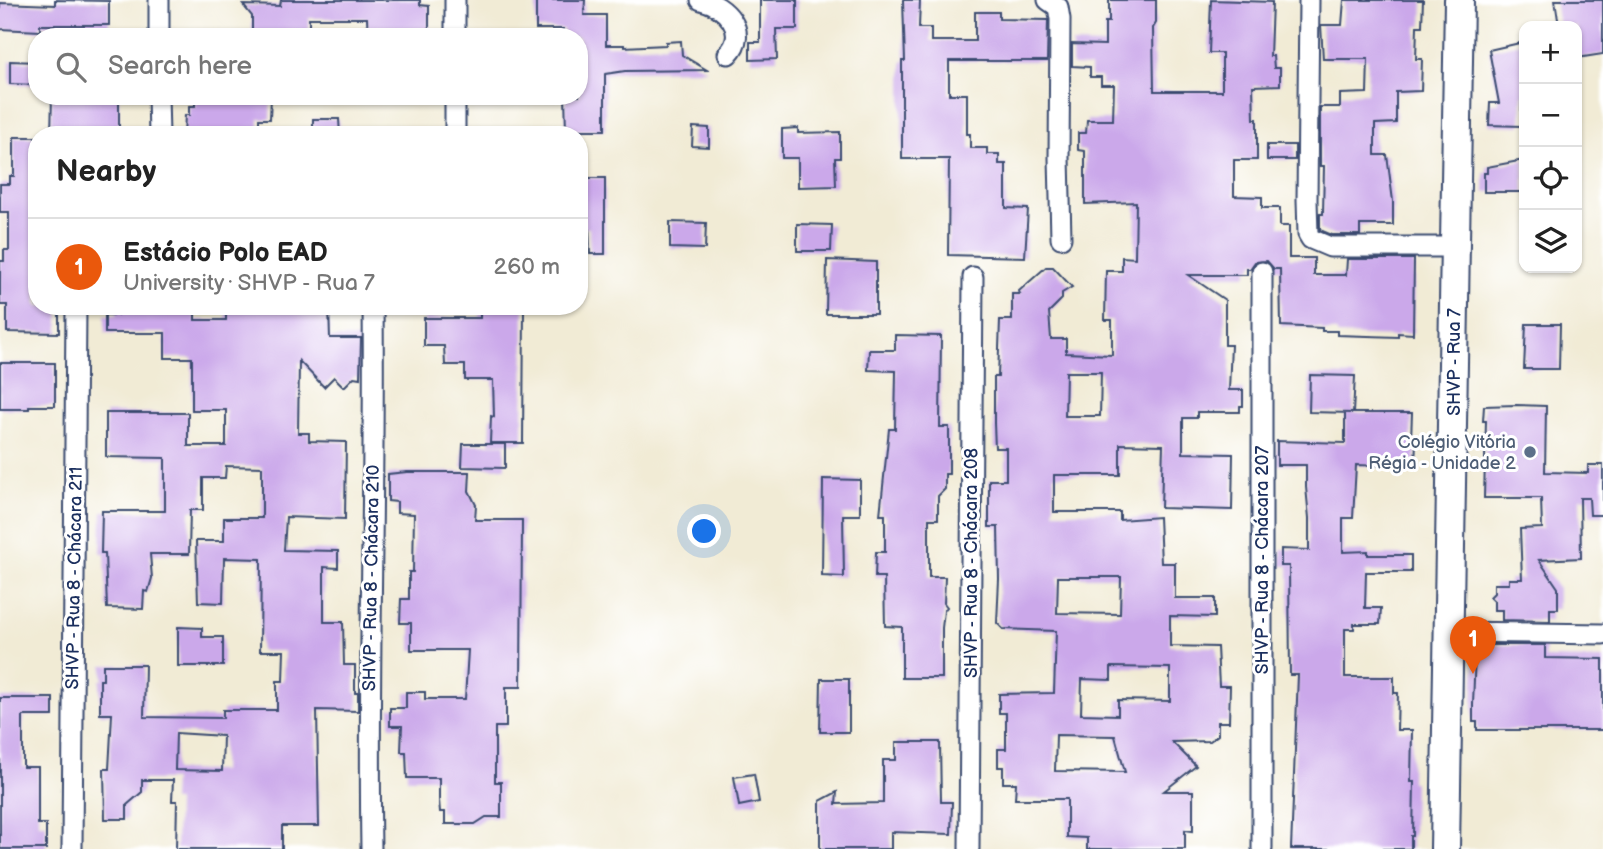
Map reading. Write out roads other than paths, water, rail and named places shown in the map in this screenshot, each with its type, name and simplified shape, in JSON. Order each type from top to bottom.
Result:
[{"type":"street","points":[[159,0],[159,28]]},
{"type":"street","points":[[455,28],[456,0]]},
{"type":"street","points":[[701,0],[715,3],[732,20],[737,40],[735,47],[728,54]]},
{"type":"street","points":[[1048,0],[1058,7],[1060,19],[1061,238]]},
{"type":"street","points":[[1309,0],[1308,234],[1311,239],[1330,247],[1454,247]]},
{"type":"street","name":"SHVP - Rua 7","points":[[1445,849],[1460,0]]},
{"type":"street","points":[[158,105],[159,126]]},
{"type":"street","points":[[455,105],[455,126]]},
{"type":"street","name":"SHVP - Rua 8 - Chácara 207","points":[[1262,272],[1262,849]]},
{"type":"street","name":"SHVP - Rua 8 - Chácara 208","points":[[969,849],[973,277]]},
{"type":"street","name":"SHVP - Rua 8 - Chácara 211","points":[[72,849],[76,315]]},
{"type":"street","name":"SHVP - Rua 8 - Chácara 210","points":[[371,849],[369,689],[373,315]]},
{"type":"street","points":[[1449,632],[1603,634]]},
{"type":"place","name":"Colégio Vitória Régia - Unidade 2","points":[[1530,452]]},
{"type":"place","name":"Estácio Polo EAD","points":[[1473,674]]}]
